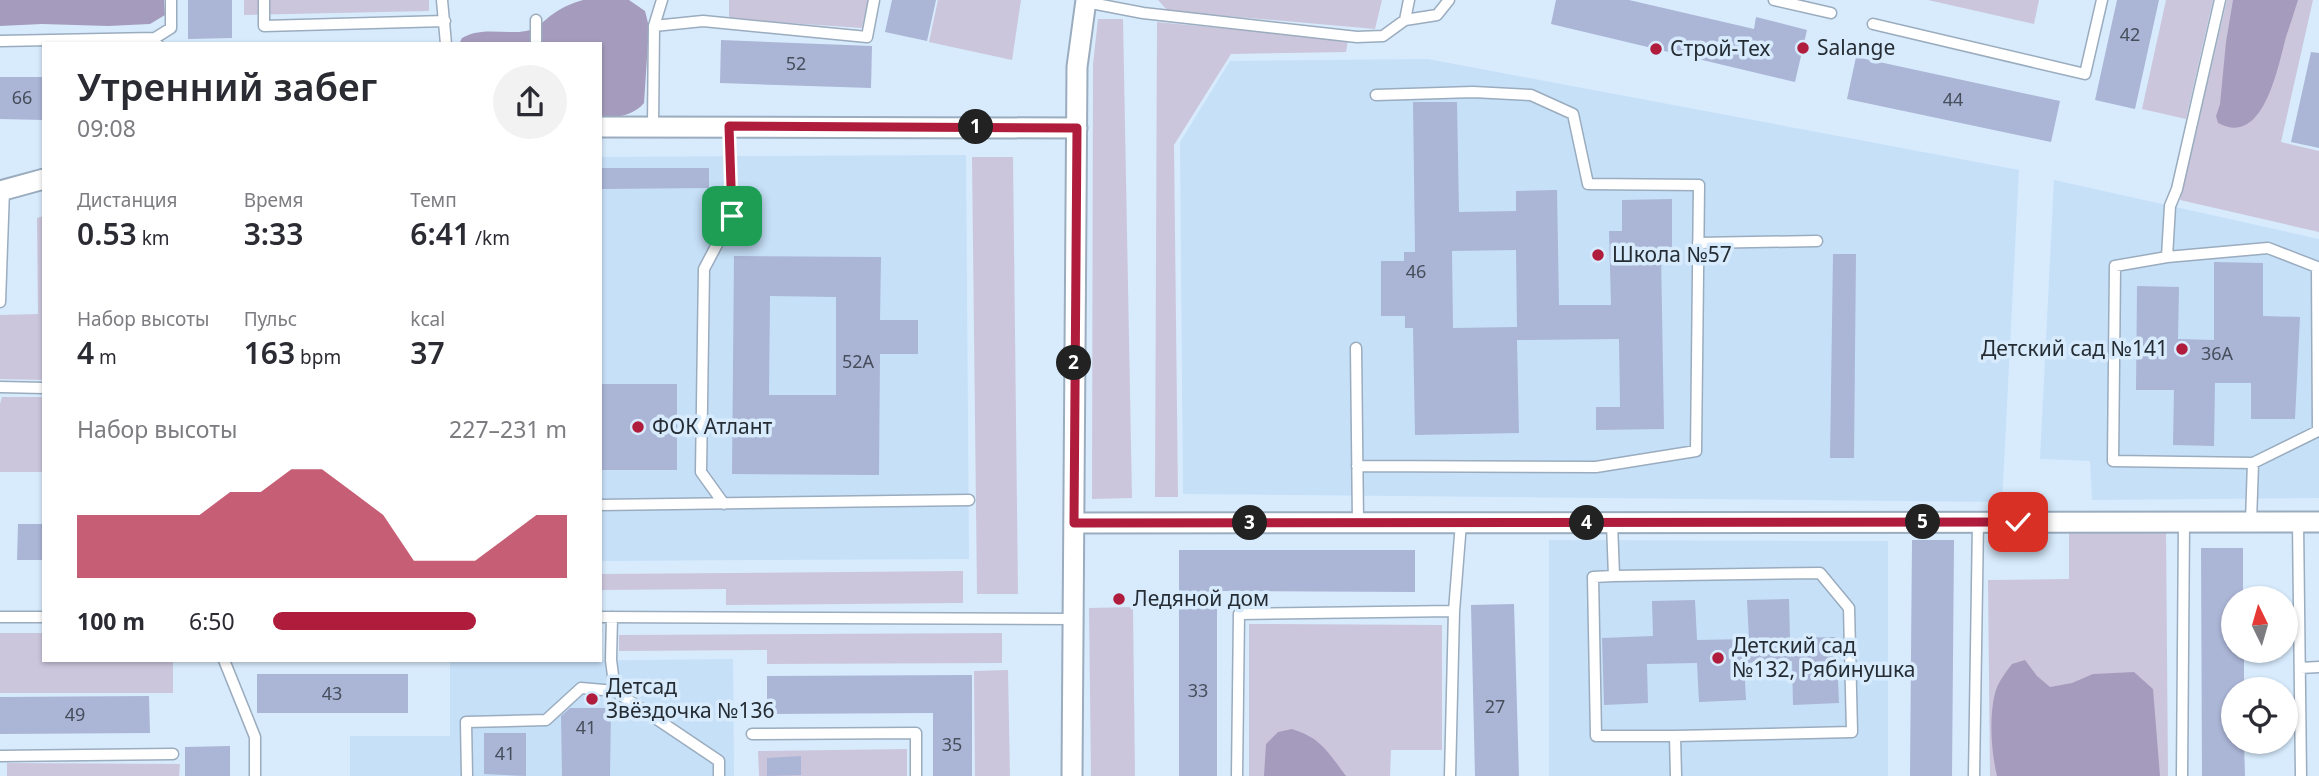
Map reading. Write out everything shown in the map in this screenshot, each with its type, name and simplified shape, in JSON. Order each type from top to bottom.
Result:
[{"type":"street","points":[[1072,776],[1077,67],[1086,1]]},
{"type":"street","points":[[602,127],[1077,128]]},
{"type":"street","points":[[2,190],[42,180]]},
{"type":"street","points":[[1074,523],[2319,522]]},
{"type":"lane","points":[[0,41],[156,41],[171,28],[171,0]]},
{"type":"lane","points":[[264,0],[264,26],[445,21]]},
{"type":"lane","points":[[442,0],[446,42]]},
{"type":"lane","points":[[653,126],[654,26],[662,0]]},
{"type":"lane","points":[[654,26],[703,21],[867,37],[874,0]]},
{"type":"lane","points":[[1405,20],[1409,0]]},
{"type":"lane","points":[[1086,1],[1143,13],[1357,37],[1383,36],[1405,20],[1437,15],[1448,0]]},
{"type":"lane","points":[[1774,0],[1831,13]]},
{"type":"lane","points":[[1873,24],[2085,74],[2102,0]]},
{"type":"lane","points":[[2167,257],[2170,206],[2177,189],[2220,0]]},
{"type":"lane","points":[[536,20],[536,42]]},
{"type":"lane","points":[[1357,466],[1596,467],[1696,451],[1699,185],[1588,184],[1573,114],[1531,95],[1473,92],[1376,95]]},
{"type":"lane","points":[[724,504],[701,472],[704,269],[732,216],[729,126]]},
{"type":"lane","points":[[0,302],[2,190]]},
{"type":"lane","points":[[1698,243],[1817,241]]},
{"type":"lane","points":[[2268,248],[2317,267],[2318,431],[2253,463],[2113,461],[2115,266],[2167,257],[2268,248]]},
{"type":"lane","points":[[1356,348],[1358,523]]},
{"type":"lane","points":[[0,387],[42,388]]},
{"type":"lane","points":[[2251,522],[2253,463]]},
{"type":"lane","points":[[602,505],[968,500]]},
{"type":"lane","points":[[1974,776],[1978,522]]},
{"type":"lane","points":[[2182,776],[2184,522]]},
{"type":"lane","points":[[2298,522],[2301,776]]},
{"type":"lane","points":[[1450,776],[1454,611],[1461,523]]},
{"type":"lane","points":[[1612,523],[1614,576]]},
{"type":"lane","points":[[1820,573],[1849,608],[1852,732],[1596,736],[1593,577],[1614,576],[1820,573]]},
{"type":"lane","points":[[1237,776],[1239,614],[1454,611]]},
{"type":"lane","points":[[0,617],[42,617]]},
{"type":"lane","points":[[602,617],[1074,619]]},
{"type":"lane","points":[[612,617],[611,660],[615,691]]},
{"type":"lane","points":[[225,662],[255,737],[256,776]]},
{"type":"lane","points":[[2300,668],[2319,667]]},
{"type":"lane","points":[[467,776],[466,722],[546,720],[581,688],[615,691],[719,761],[719,776]]},
{"type":"lane","points":[[752,734],[916,733],[916,776]]},
{"type":"lane","points":[[1675,736],[1676,776]]},
{"type":"lane","points":[[0,756],[173,754]]},
{"type":"shaded area","points":[[0,0],[164,0],[165,15],[150,24],[0,26]]},
{"type":"shaded area","points":[[244,0],[429,0],[429,11],[244,15]]},
{"type":"shaded area","points":[[583,0],[629,0],[645,11],[649,27],[644,103],[640,107],[618,117],[602,115],[602,42],[460,42],[462,38],[478,32],[530,30],[571,4]]},
{"type":"shaded area","points":[[729,0],[868,0],[862,28],[729,19]]},
{"type":"shaded area","points":[[938,0],[1021,0],[1012,60],[929,42]]},
{"type":"shaded area","points":[[1158,0],[1382,0],[1375,29],[1168,11]]},
{"type":"shaded area","points":[[1928,0],[2039,0],[2034,24]]},
{"type":"shaded area","points":[[2166,0],[2213,0],[2186,119],[2142,109]]},
{"type":"shaded area","points":[[2227,0],[2313,0],[2281,142],[2319,151],[2319,232],[2180,200]]},
{"type":"shaded area","points":[[2233,0],[2298,0],[2266,100],[2258,114],[2247,124],[2234,128],[2218,123],[2216,116],[2220,104]]},
{"type":"shaded area","points":[[1098,19],[1123,19],[1132,498],[1092,499],[1093,64]]},
{"type":"shaded area","points":[[1157,22],[1348,40],[1346,52],[1231,54],[1174,145],[1178,497],[1155,497]]},
{"type":"shaded area","name":"Школа №57","points":[[1428,59],[2019,170],[2002,502],[1183,494],[1180,142],[1230,61]]},
{"type":"shaded area","points":[[966,155],[969,559],[602,561],[602,157]]},
{"type":"shaded area","points":[[972,157],[1013,157],[1018,594],[977,594]]},
{"type":"shaded area","name":"Детский сад №141","points":[[2054,180],[2319,239],[2319,498],[2092,500],[2090,461],[2040,459]]},
{"type":"shaded area","points":[[42,217],[42,380],[0,379],[0,315],[38,314],[37,218]]},
{"type":"shaded area","points":[[2,397],[42,397],[42,472],[0,472]]},
{"type":"shaded area","points":[[2166,529],[2168,776],[1990,776],[1988,580],[2069,579],[2069,530]]},
{"type":"shaded area","name":"Детский сад №132, Рябинушка","points":[[1549,540],[1888,541],[1888,776],[1549,776]]},
{"type":"shaded area","points":[[963,571],[963,603],[726,605],[726,589],[602,590],[602,574]]},
{"type":"shaded area","points":[[1133,607],[1135,776],[1091,776],[1089,608]]},
{"type":"shaded area","points":[[1249,624],[1442,625],[1442,750],[1391,750],[1390,776],[1249,776]]},
{"type":"shaded area","points":[[0,633],[42,633],[42,662],[173,662],[173,693],[0,693]]},
{"type":"shaded area","points":[[1002,633],[1002,663],[767,664],[767,650],[619,651],[619,635]]},
{"type":"shaded area","name":"Детсад Звёздочка №136","points":[[733,659],[734,776],[350,776],[350,736],[450,736],[450,662]]},
{"type":"shaded area","points":[[2025,660],[2050,687],[2072,683],[2093,674],[2134,672],[2153,689],[2160,776],[1997,776],[1992,734],[1995,693],[2012,664]]},
{"type":"shaded area","points":[[1008,670],[1010,776],[975,776],[974,671]]},
{"type":"shaded area","points":[[1292,729],[1317,741],[1346,776],[1264,776],[1266,744],[1278,732]]},
{"type":"shaded area","points":[[907,749],[907,776],[759,776],[758,751]]},
{"type":"shaded area","points":[[7,763],[180,764],[179,776],[7,776]]},
{"type":"building","points":[[188,0],[232,0],[232,38],[188,39]]},
{"type":"building","points":[[892,0],[936,0],[927,41],[885,32]]},
{"type":"building","points":[[1556,0],[1629,0],[1754,29],[1756,17],[1807,30],[1795,82],[1551,24]]},
{"type":"building","points":[[2117,0],[2159,0],[2135,109],[2095,100]]},
{"type":"building","points":[[721,40],[872,46],[871,88],[720,83]]},
{"type":"building","points":[[2311,52],[2319,53],[2319,148],[2291,142]]},
{"type":"building","points":[[1856,57],[2060,101],[2051,142],[1847,99]]},
{"type":"building","points":[[0,77],[42,77],[42,120],[0,119]]},
{"type":"building","points":[[1413,102],[1457,102],[1459,212],[1516,211],[1516,191],[1557,190],[1559,305],[1611,305],[1609,231],[1622,231],[1622,200],[1672,199],[1672,253],[1661,253],[1664,429],[1596,430],[1596,407],[1620,407],[1619,339],[1517,340],[1519,433],[1415,435],[1413,328],[1405,328],[1405,316],[1381,316],[1381,261],[1404,261],[1404,252],[1415,252]],"holes":[[[1516,250],[1517,327],[1453,328],[1452,251]]]},
{"type":"building","points":[[602,168],[709,168],[709,188],[602,189]]},
{"type":"building","points":[[1833,254],[1856,254],[1854,458],[1830,458]]},
{"type":"building","points":[[734,256],[881,257],[880,320],[918,320],[918,354],[880,354],[879,475],[732,474]],"holes":[[[770,296],[836,297],[836,395],[769,395]]]},
{"type":"building","points":[[2214,262],[2263,263],[2263,316],[2300,317],[2295,419],[2251,419],[2251,383],[2215,383],[2214,446],[2173,445],[2174,390],[2136,390],[2137,286],[2179,287],[2178,339],[2214,340]]},
{"type":"building","name":"ФОК Атлант","points":[[602,384],[677,384],[677,470],[602,470]]},
{"type":"building","points":[[18,524],[42,524],[42,560],[17,560]]},
{"type":"building","points":[[1912,540],[1954,540],[1952,776],[1910,776]]},
{"type":"building","points":[[2201,548],[2243,548],[2243,586],[2221,586],[2221,663],[2244,663],[2244,677],[2221,677],[2221,754],[2244,754],[2245,776],[2202,776]]},
{"type":"building","points":[[1179,550],[1415,550],[1415,592],[1217,591],[1217,776],[1179,776]]},
{"type":"building","points":[[1789,599],[1790,638],[1836,637],[1839,703],[1793,705],[1792,661],[1744,663],[1746,700],[1699,702],[1697,663],[1647,664],[1648,703],[1604,705],[1602,638],[1653,636],[1652,601],[1695,600],[1697,640],[1749,639],[1747,600]]},
{"type":"building","points":[[1514,604],[1519,776],[1475,776],[1471,605]]},
{"type":"building","points":[[257,674],[408,674],[408,713],[257,713]]},
{"type":"building","points":[[972,675],[972,776],[933,776],[933,713],[767,714],[767,676]]},
{"type":"building","points":[[149,696],[150,733],[0,734],[0,697]]},
{"type":"building","points":[[570,708],[611,708],[610,776],[562,776],[561,716]]},
{"type":"building","points":[[484,733],[526,733],[526,776],[484,774]]},
{"type":"building","points":[[230,746],[230,776],[185,776],[185,747]]},
{"type":"building","points":[[801,756],[801,775],[767,776],[767,758]]},
{"type":"place","name":"Salange","points":[[1803,48]]},
{"type":"place","name":"Строй-Тех","points":[[1656,49]]},
{"type":"place","name":"Школа №57","points":[[1598,255]]},
{"type":"place","name":"Детский сад №141","points":[[2182,349]]},
{"type":"place","name":"ФОК Атлант","points":[[638,427]]},
{"type":"place","name":"Ледяной дом","points":[[1119,599]]},
{"type":"place","name":"Детский сад №132, Рябинушка","points":[[1718,658]]},
{"type":"place","name":"Детсад Звёздочка №136","points":[[592,699]]},
{"type":"route","points":[[732,216],[729,126],[1077,128],[1074,523],[2018,522]]}]
